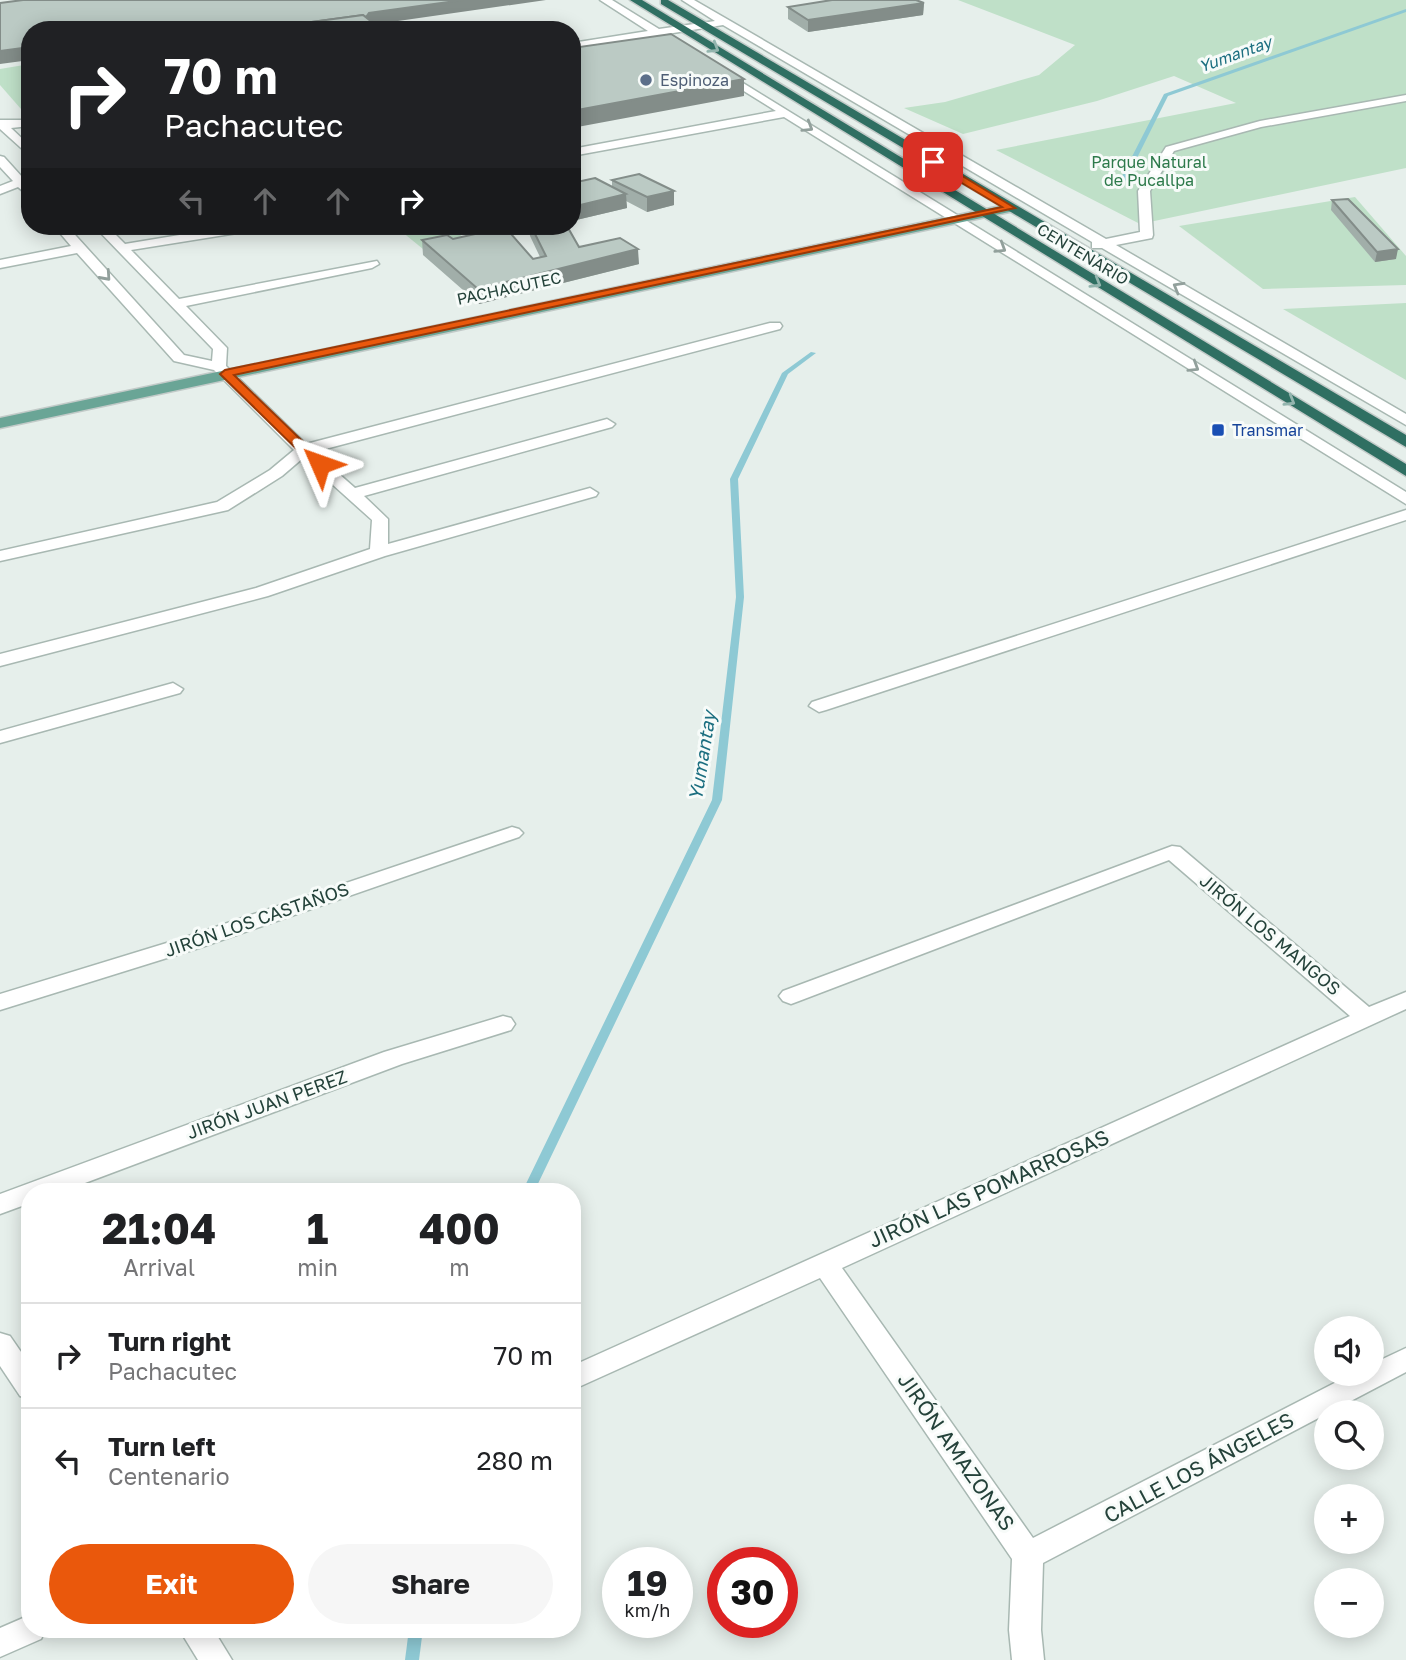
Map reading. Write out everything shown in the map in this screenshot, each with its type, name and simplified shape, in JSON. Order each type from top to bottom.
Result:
[{"type":"highway","name":"CENTENARIO","points":[[635,0],[1406,471]]},
{"type":"highway","name":"CENTENARIO","points":[[662,0],[1406,442]]},
{"type":"main road","name":"PACHACUTEC","points":[[0,415],[1006,205]]},
{"type":"main road","name":"PACHACUTEC","points":[[0,424],[222,370]]},
{"type":"street","points":[[605,0],[1406,499]]},
{"type":"street","points":[[687,0],[1406,420]]},
{"type":"street","points":[[581,45],[619,43],[657,33],[726,23]]},
{"type":"street","points":[[654,48],[675,43]]},
{"type":"street","points":[[722,92],[749,91]]},
{"type":"street","points":[[1078,248],[1147,235],[1144,191],[1170,149],[1261,124],[1406,98]]},
{"type":"street","points":[[581,151],[785,113]]},
{"type":"street","points":[[1,124],[21,123]]},
{"type":"street","points":[[1,124],[21,144]]},
{"type":"street","points":[[0,160],[21,178]]},
{"type":"street","points":[[0,190],[21,182]]},
{"type":"street","name":"PACHACUTEC","points":[[1006,205],[1027,198]]},
{"type":"street","points":[[68,235],[179,358],[222,370],[303,450],[380,519],[379,552]]},
{"type":"street","points":[[109,235],[220,348],[222,370]]},
{"type":"street","points":[[122,248],[201,235]]},
{"type":"street","points":[[0,264],[80,248]]},
{"type":"street","points":[[178,303],[372,264]]},
{"type":"street","points":[[0,556],[222,506],[276,473],[303,450],[775,326]]},
{"type":"street","points":[[352,494],[607,424]]},
{"type":"street","points":[[0,660],[262,592],[379,552],[590,493]]},
{"type":"street","points":[[818,706],[1406,515]]},
{"type":"street","points":[[0,737],[173,689]]},
{"type":"street","name":"JIRÓN LOS CASTAÑOS","points":[[0,1002],[191,943],[512,833]]},
{"type":"street","name":"JIRÓN LOS MANGOS","points":[[791,996],[1172,852],[1367,1018]]},
{"type":"street","name":"JIRÓN LAS POMARROSAS","points":[[581,1375],[1406,1000]]},
{"type":"street","name":"JIRÓN JUAN PEREZ","points":[[55,1183],[393,1058],[503,1024]]},
{"type":"street","name":"JIRÓN JUAN PEREZ","points":[[0,1204],[21,1196]]},
{"type":"street","name":"JIRÓN AMAZONAS","points":[[824,1263],[1028,1556]]},
{"type":"street","points":[[0,1344],[21,1375]]},
{"type":"street","name":"CALLE LOS ÁNGELES","points":[[1028,1556],[1406,1359]]},
{"type":"street","points":[[1028,1556],[1025,1630],[1028,1660]]},
{"type":"street","points":[[0,1643],[21,1633]]},
{"type":"street","points":[[201,1638],[216,1660]]},
{"type":"green space","name":"Parque Natural de Pucallpa","points":[[958,0],[1406,0],[1406,168],[1140,224],[996,150],[1236,103],[1174,76],[1097,101],[963,134],[904,108],[945,102],[1039,75],[1075,45]]},
{"type":"green space","points":[[21,66],[21,109],[0,85],[0,69]]},
{"type":"green space","points":[[1355,197],[1406,256],[1406,285],[1263,289],[1179,226]]},
{"type":"green space","points":[[406,235],[460,235],[467,240],[423,249]]},
{"type":"green space","points":[[1406,303],[1406,380],[1283,309]]},
{"type":"building","points":[[23,0],[463,0],[369,13],[366,17],[363,15],[319,21],[21,21],[21,48],[0,51],[0,3]]},
{"type":"building","points":[[832,0],[916,0],[924,3],[808,20],[788,7]]},
{"type":"building","points":[[363,15],[371,21],[319,21]]},
{"type":"building","name":"Espinoza","points":[[671,34],[744,79],[581,109],[581,47]]},
{"type":"building","points":[[639,174],[674,191],[647,197],[612,180]]},
{"type":"building","points":[[595,178],[626,194],[581,205],[581,181]]},
{"type":"building","points":[[1348,199],[1398,249],[1377,252],[1332,200]]},
{"type":"building","points":[[447,235],[453,239],[471,235],[512,235],[533,259],[546,256],[536,235],[572,235],[579,247],[620,238],[638,249],[478,289],[422,240]]},
{"type":"waterway","name":"Yumantay","points":[[1122,182],[1166,95],[1406,10]]},
{"type":"waterway","name":"Yumantay","points":[[532,1183],[717,800],[740,597],[734,479],[785,373],[813,353]]},
{"type":"waterway","name":"Yumantay","points":[[412,1660],[415,1638]]},
{"type":"place","name":"Espinoza","points":[[646,80]]},
{"type":"place","name":"Transmar","points":[[1218,430]]},
{"type":"route","points":[[320,464],[225,374],[1010,208],[933,162]]}]
